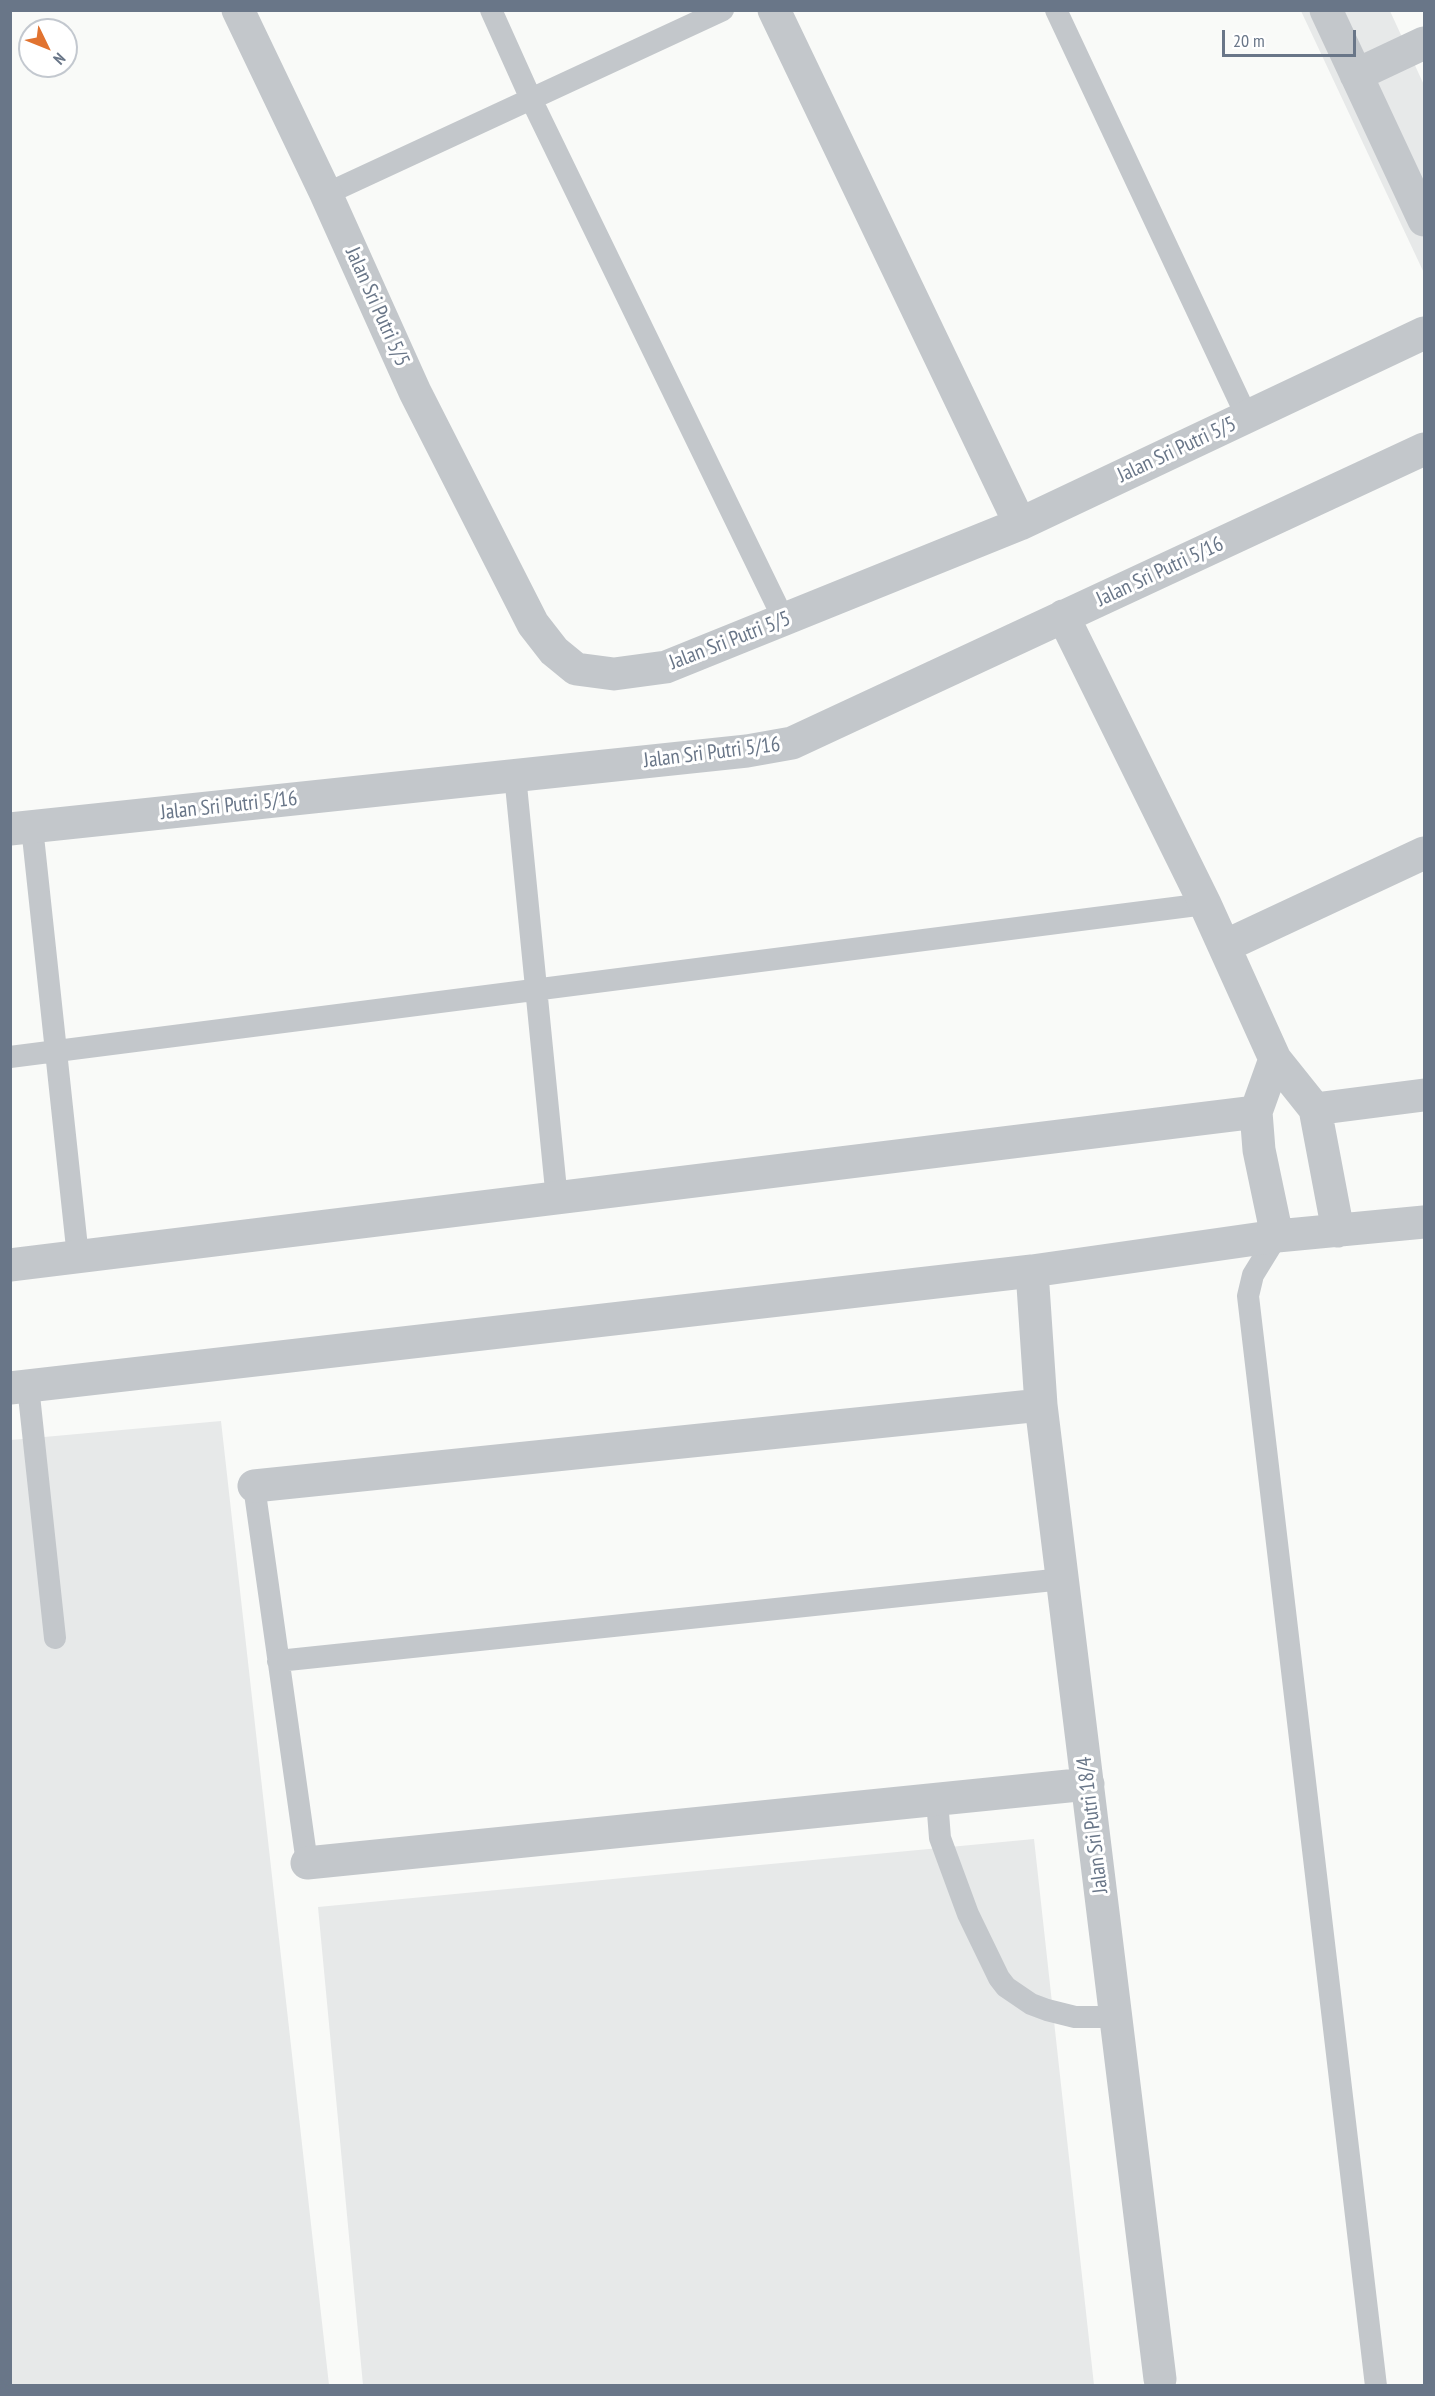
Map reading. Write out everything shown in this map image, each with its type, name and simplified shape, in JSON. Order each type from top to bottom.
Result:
[{"type":"street","name":"Jalan Sri Putri 5/5","points":[[238,10],[326,194],[414,392],[533,624],[554,651],[576,669],[614,674],[666,667],[1020,525],[1425,333]]},
{"type":"street","points":[[774,10],[1020,525]]},
{"type":"street","points":[[1326,10],[1425,220]]},
{"type":"street","points":[[1356,75],[1425,44]]},
{"type":"street","name":"Jalan Sri Putri 5/16","points":[[21,828],[735,752],[792,743],[1425,449]]},
{"type":"street","points":[[1062,616],[1205,904],[1275,1059],[1315,1108],[1338,1231]]},
{"type":"street","points":[[1225,946],[1425,853]]},
{"type":"street","points":[[1275,1059],[1256,1112],[1259,1150],[1277,1236]]},
{"type":"street","points":[[1315,1108],[1425,1095]]},
{"type":"street","points":[[10,1265],[557,1200],[1256,1112]]},
{"type":"street","points":[[20,1387],[1032,1271],[1277,1236],[1425,1222]]},
{"type":"street","name":"Jalan Sri Putri 18/4","points":[[1032,1271],[1041,1405],[1161,2382]]},
{"type":"street","points":[[254,1486],[1041,1405]]},
{"type":"street","points":[[307,1863],[1088,1785]]},
{"type":"lane","points":[[491,10],[531,99],[784,620]]},
{"type":"lane","points":[[326,194],[723,10]]},
{"type":"lane","points":[[1056,10],[1247,417]]},
{"type":"lane","points":[[515,775],[557,1200]]},
{"type":"lane","points":[[21,828],[56,1051],[78,1257]]},
{"type":"lane","points":[[10,1057],[536,987],[1205,904]]},
{"type":"lane","points":[[1277,1236],[1253,1275],[1248,1296],[1376,2385]]},
{"type":"lane","points":[[20,1387],[55,1638]]},
{"type":"lane","points":[[254,1486],[307,1863]]},
{"type":"lane","points":[[278,1661],[1063,1579]]},
{"type":"lane","points":[[937,1800],[940,1838],[968,1914],[999,1978],[1006,1987],[1031,2004],[1047,2010],[1076,2017],[1116,2017]]},
{"type":"shaded area","points":[[1301,11],[1390,11],[1424,85],[1424,273]]},
{"type":"shaded area","points":[[221,1421],[329,2385],[11,2386],[11,1440]]},
{"type":"shaded area","points":[[1034,1839],[1094,2385],[363,2385],[318,1907]]}]
